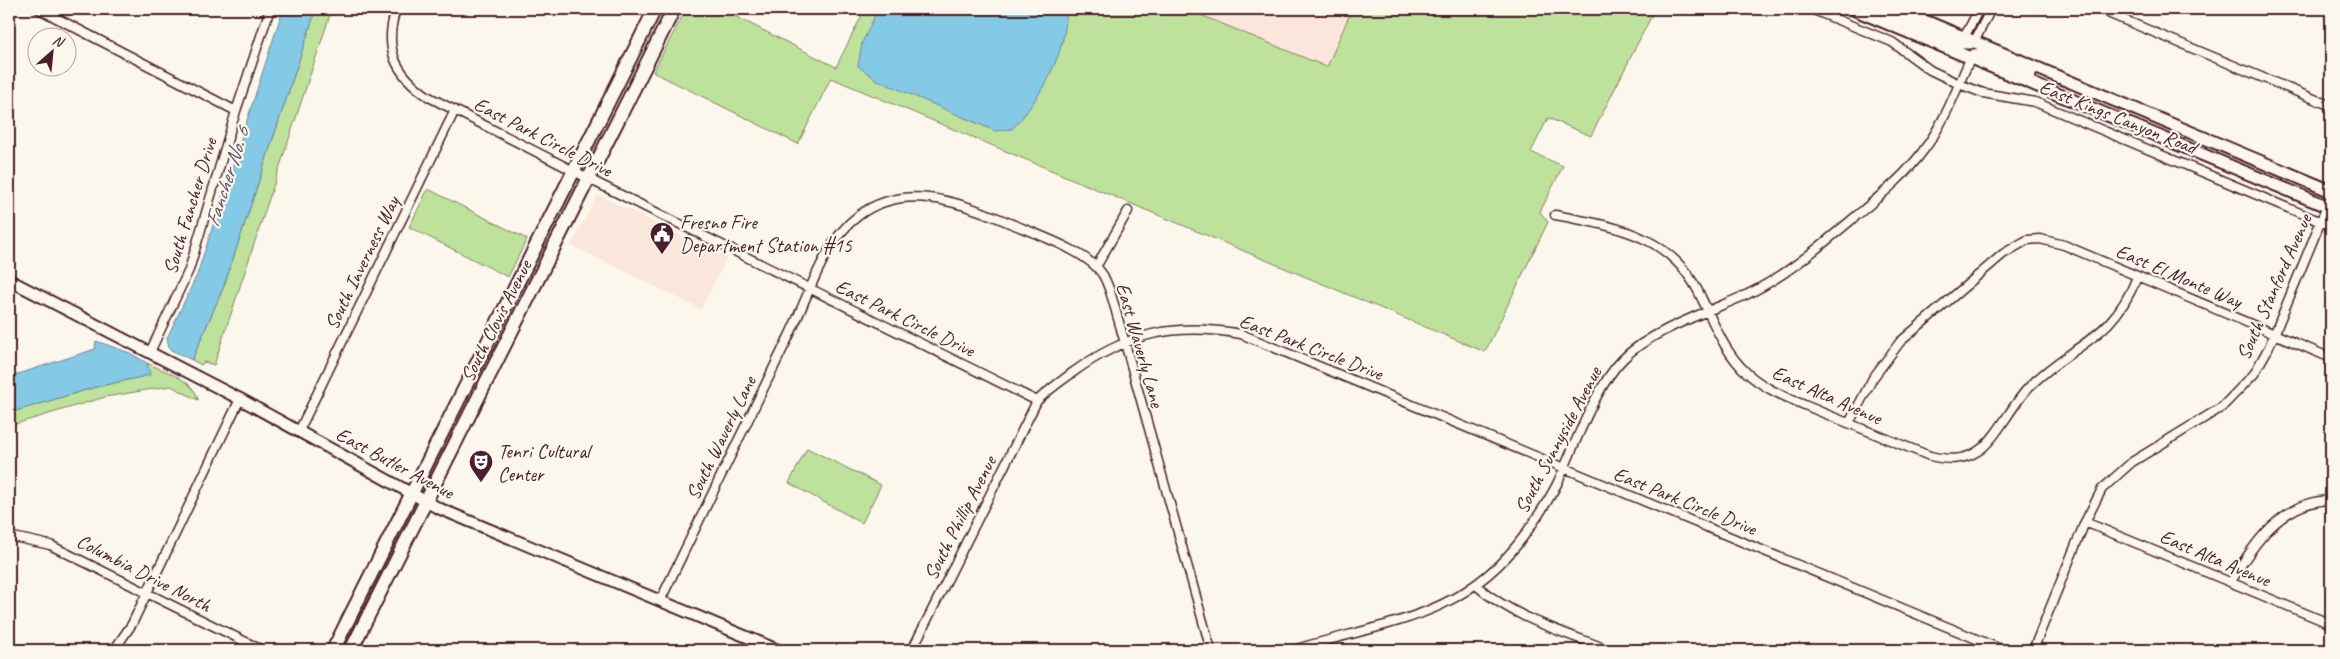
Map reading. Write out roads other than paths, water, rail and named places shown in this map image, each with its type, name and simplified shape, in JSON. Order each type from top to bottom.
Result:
[{"type":"main road","name":"South Clovis Avenue","points":[[333,650],[655,9]]},
{"type":"main road","name":"South Clovis Avenue","points":[[351,650],[674,9]]},
{"type":"main road","name":"East Kings Canyon Road","points":[[1853,9],[2329,207]]},
{"type":"main road","points":[[1874,9],[1957,43],[1967,44],[1974,42]]},
{"type":"main road","name":"East Kings Canyon Road","points":[[1896,9],[2331,191]]},
{"type":"main road","points":[[1970,58],[1974,55],[1983,54],[2076,93],[2101,95]]},
{"type":"street","points":[[38,9],[236,111]]},
{"type":"street","name":"South Fancher Drive","points":[[150,352],[189,270],[236,111],[270,9]]},
{"type":"street","name":"East Park Circle Drive","points":[[396,9],[390,41],[394,60],[406,79],[418,90],[588,178],[1037,401],[1093,358],[1123,342],[1151,333],[1193,328],[1241,334],[2003,650]]},
{"type":"street","name":"East Kings Canyon Road","points":[[1811,9],[1892,42],[1930,70],[1959,84],[1983,93],[2035,102],[2331,226]]},
{"type":"street","points":[[1962,36],[1979,9]]},
{"type":"street","points":[[1974,42],[1992,9]]},
{"type":"street","points":[[2111,11],[2331,106]]},
{"type":"street","name":"South Sunnyside Avenue","points":[[1293,650],[1411,618],[1451,602],[1478,586],[1505,560],[1545,506],[1600,392],[1610,374],[1623,358],[1656,336],[1749,293],[1787,271],[1806,258],[1890,188],[1924,150],[1935,133],[1970,58]]},
{"type":"street","name":"South Inverness Way","points":[[299,431],[455,110]]},
{"type":"street","name":"East Waverly Lane","points":[[810,288],[827,252],[846,226],[858,216],[882,203],[912,197],[932,197],[973,207],[1076,253],[1096,267],[1108,286],[1211,650]]},
{"type":"street","name":"South Stanford Avenue","points":[[2033,650],[2085,522],[2102,489],[2122,469],[2211,415],[2232,398],[2254,374],[2274,334],[2321,221],[2329,207]]},
{"type":"street","points":[[1096,267],[1128,211]]},
{"type":"street","name":"East Alta Avenue","points":[[1555,215],[1613,226],[1649,240],[1685,270],[1695,283],[1729,352],[1754,379],[1780,394],[1930,456],[1946,460],[1962,458],[1977,452],[1987,444],[2016,401],[2030,386],[2109,324],[2127,300],[2138,277]]},
{"type":"street","name":"East El Monte Way","points":[[1849,423],[1872,378],[1900,342],[2003,254],[2027,240],[2040,239],[2064,245],[2331,358]]},
{"type":"street","name":"East Butler Avenue","points":[[9,280],[240,399],[426,502],[482,528],[660,601],[764,648],[778,650]]},
{"type":"street","name":"South Waverly Lane","points":[[660,601],[805,304],[810,288]]},
{"type":"street","points":[[114,650],[132,624],[240,399]]},
{"type":"street","name":"South Phillip Avenue","points":[[912,650],[1037,401]]},
{"type":"street","points":[[2230,582],[2250,550],[2272,524],[2307,504],[2331,500]]},
{"type":"street","name":"East Alta Avenue","points":[[2085,522],[2331,624]]},
{"type":"street","name":"Columbia Drive North","points":[[9,536],[50,545],[262,650]]},
{"type":"street","points":[[1478,586],[1492,599],[1511,610],[1609,650]]},
{"type":"water","points":[[283,9],[316,9],[224,286],[192,360],[169,349],[167,338],[197,275]]},
{"type":"water","points":[[878,9],[1066,9],[1066,24],[1063,41],[1042,89],[1012,129],[995,131],[877,80],[858,66],[862,43]]},
{"type":"water","points":[[96,341],[130,353],[147,363],[150,375],[96,387],[9,413],[9,377],[95,349]]},
{"type":"place","name":"Fresno Fire Department Station #15","points":[[662,255]]},
{"type":"place","name":"Tenri Cultural Center","points":[[481,483]]},
{"type":"water label","name":"Fancher No. 6","points":[[227,177]]}]
